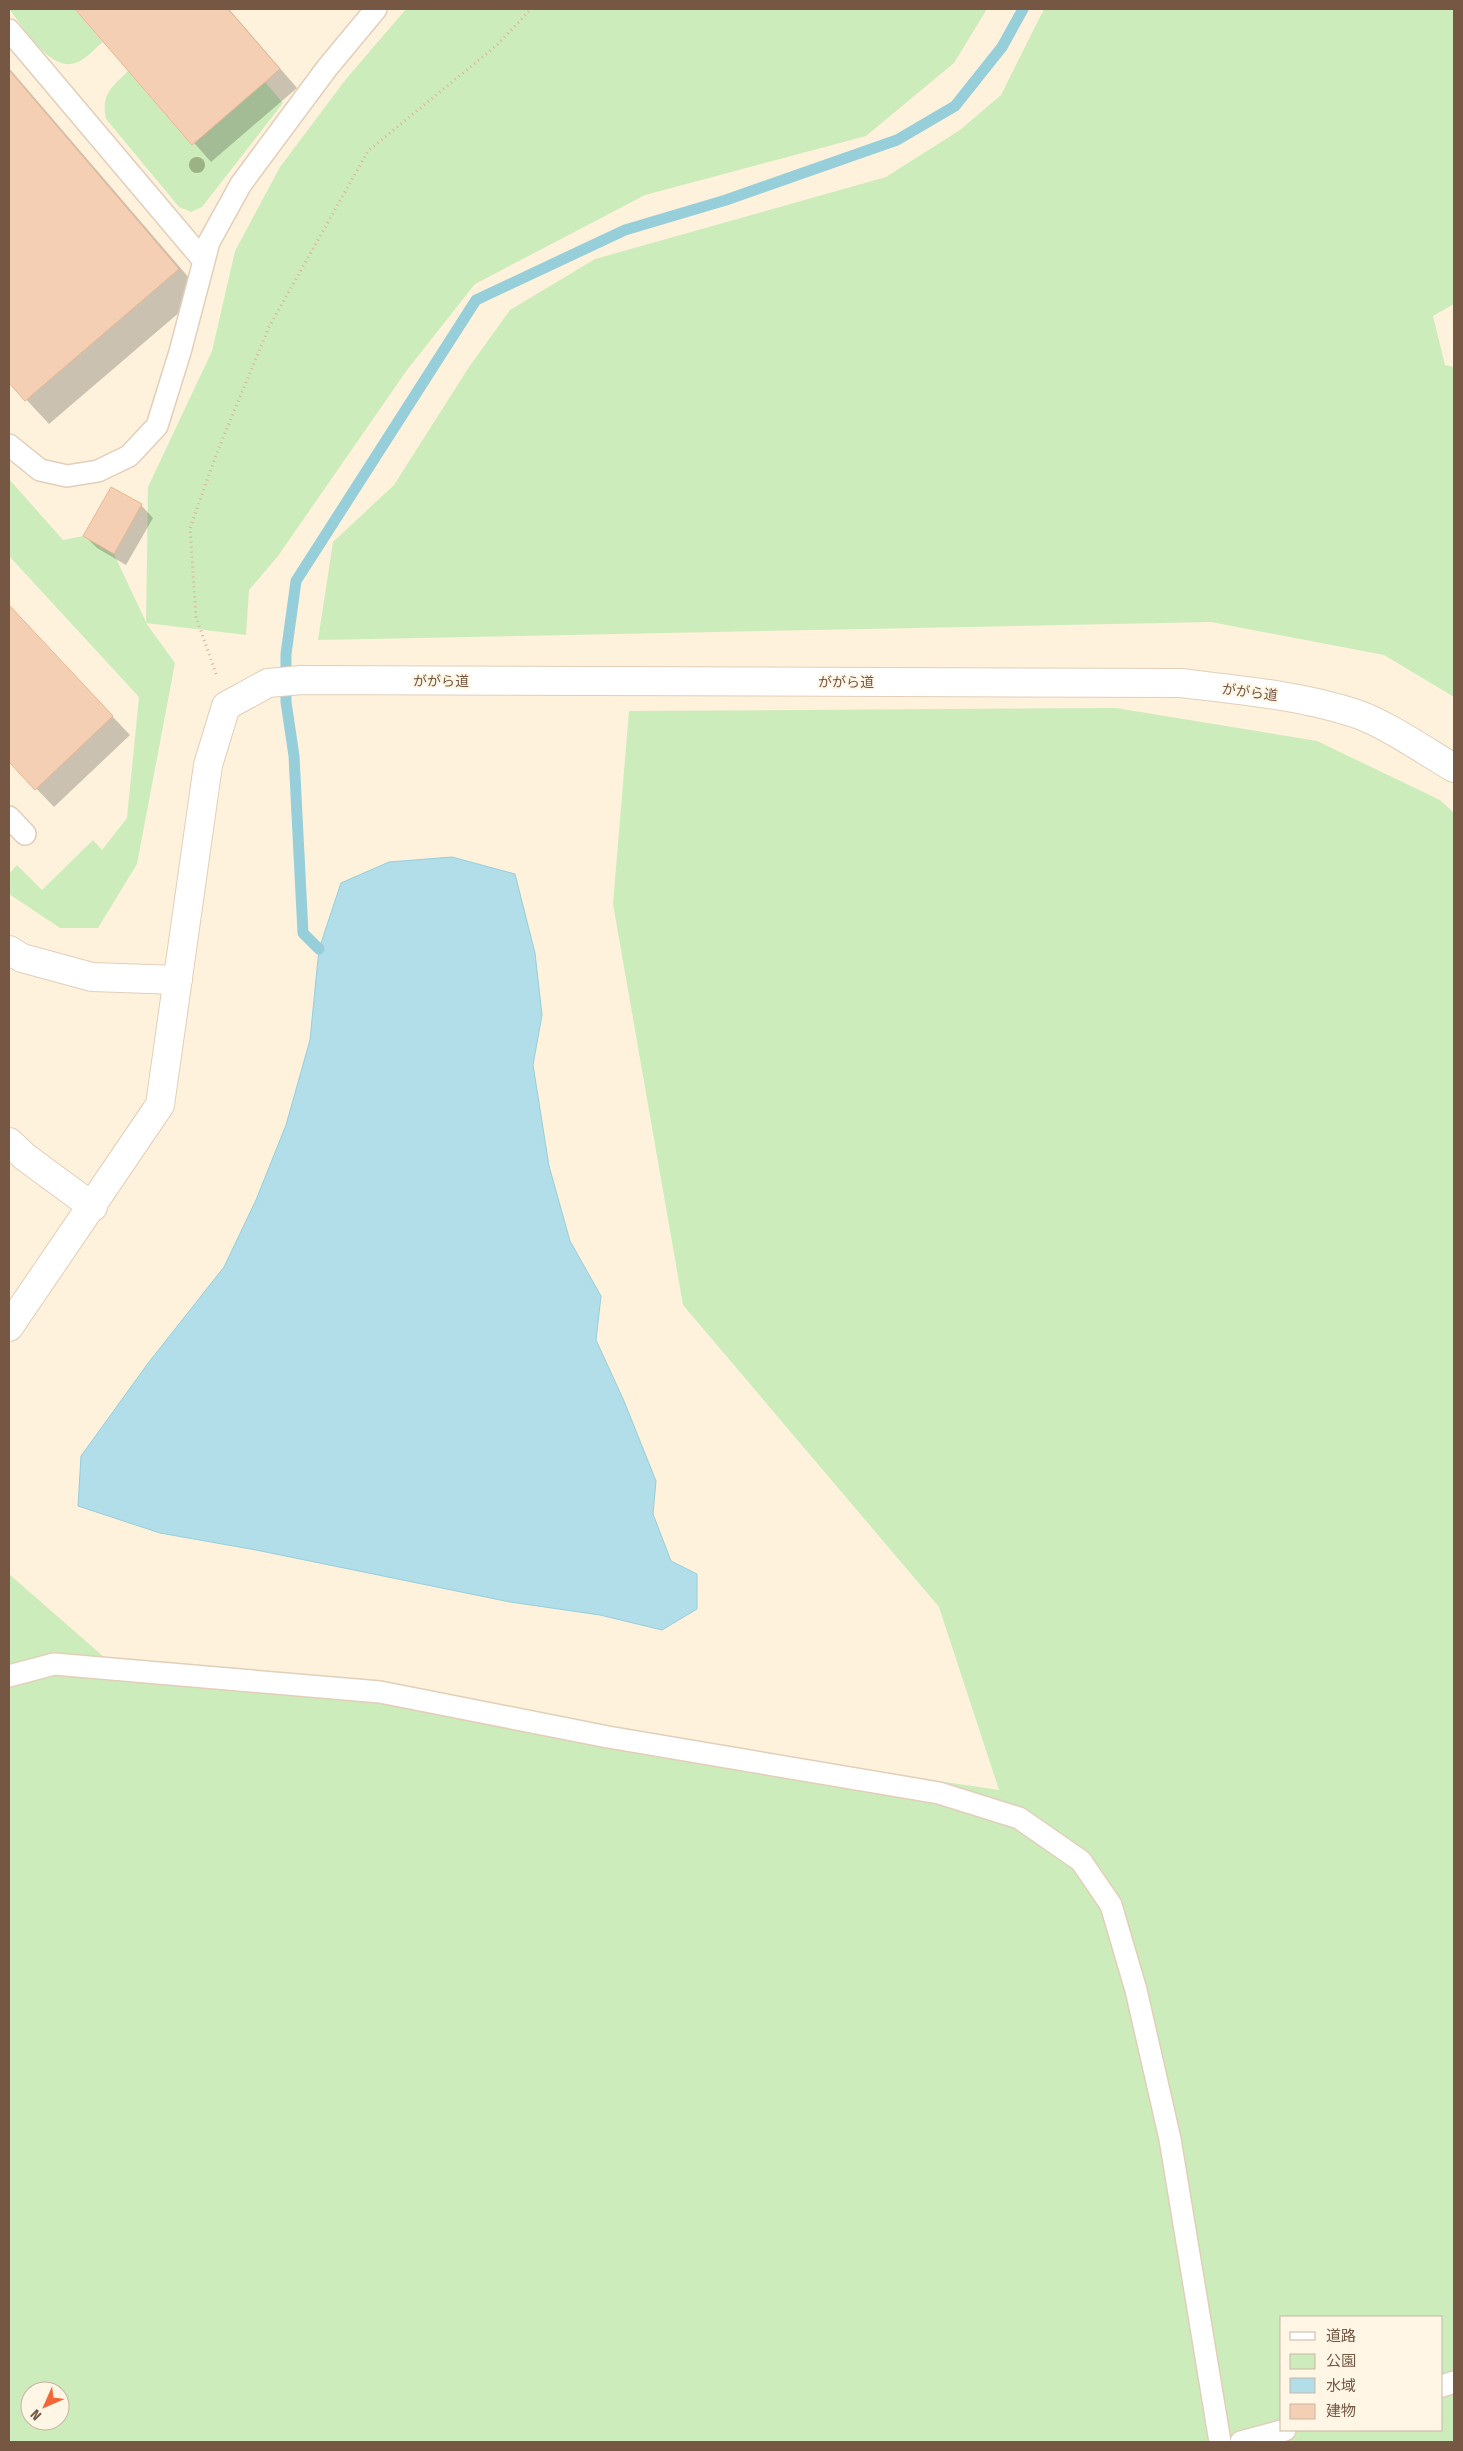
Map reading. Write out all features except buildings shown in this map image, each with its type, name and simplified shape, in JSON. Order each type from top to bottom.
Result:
[{"type":"street","name":"ががら道","points":[[226,706],[268,683],[302,680],[1181,683],[1282,696],[1355,714],[1407,740],[1454,768]]},
{"type":"street","points":[[9,1327],[160,1105],[208,764],[226,706]]},
{"type":"street","points":[[9,950],[22,958],[92,977],[178,980]]},
{"type":"street","points":[[9,1142],[25,1157],[93,1206]]},
{"type":"lane","points":[[9,446],[40,470],[67,476],[98,471],[129,456],[157,426],[180,352],[209,242],[241,184],[327,68],[376,9]]},
{"type":"lane","points":[[9,30],[204,261]]},
{"type":"lane","points":[[9,818],[25,834]]},
{"type":"lane","points":[[9,1676],[54,1664],[380,1692],[608,1737],[939,1793],[1019,1818],[1080,1861],[1111,1905],[1136,1990],[1170,2139],[1220,2442]]},
{"type":"lane","points":[[1241,2442],[1282,2431]]},
{"type":"path","points":[[226,706],[196,616],[190,528],[218,450],[269,327],[368,151],[497,45],[531,9]]},
{"type":"green space","points":[[9,9],[75,9],[103,42],[80,61],[71,64],[62,63],[53,59],[36,44]]},
{"type":"green space","points":[[406,9],[987,9],[954,63],[866,136],[645,195],[475,284],[407,370],[278,556],[249,590],[246,635],[146,623],[175,663],[137,864],[98,928],[60,928],[9,894],[9,874],[17,865],[42,890],[93,840],[102,850],[127,818],[139,697],[9,556],[9,479],[63,540],[83,536],[114,554],[146,622],[148,487],[212,351],[235,251],[280,167],[346,79]]},
{"type":"green space","points":[[1044,9],[1454,9],[1454,304],[1433,316],[1445,365],[1454,367],[1454,697],[1384,655],[1211,622],[318,640],[333,542],[394,485],[469,367],[510,310],[595,259],[886,177],[960,130],[1001,95]]},
{"type":"green space","points":[[128,71],[192,145],[265,82],[283,103],[202,207],[191,212],[179,207],[106,119],[106,97],[112,87]]},
{"type":"green space","points":[[1116,708],[1317,741],[1440,800],[1454,813],[1454,2442],[9,2442],[9,1574],[104,1657],[999,1790],[939,1607],[683,1305],[613,904],[629,711]]},
{"type":"water","points":[[452,857],[515,874],[535,953],[542,1015],[533,1065],[549,1166],[570,1241],[601,1296],[596,1340],[624,1401],[656,1481],[653,1514],[671,1561],[697,1574],[697,1609],[662,1630],[600,1615],[510,1602],[256,1550],[160,1533],[78,1506],[81,1456],[149,1362],[224,1267],[256,1200],[286,1125],[310,1040],[319,949],[341,883],[389,862]]},
{"type":"waterway","points":[[319,949],[303,933],[294,756],[286,702],[286,654],[296,581],[476,300],[625,230],[726,200],[897,140],[955,106],[1002,47],[1023,9]]}]
